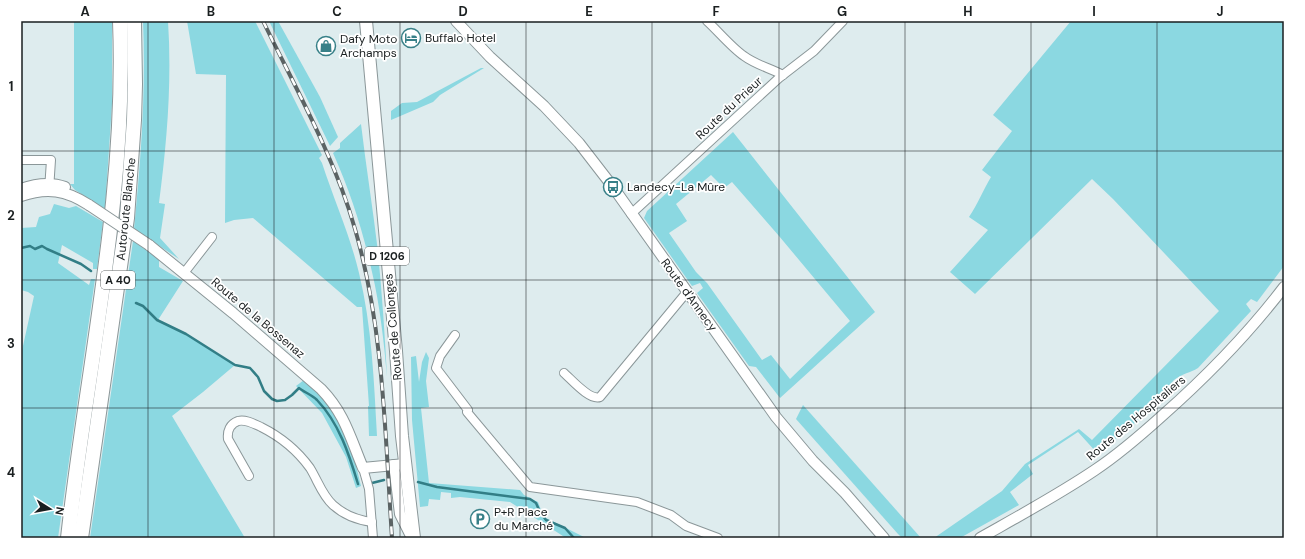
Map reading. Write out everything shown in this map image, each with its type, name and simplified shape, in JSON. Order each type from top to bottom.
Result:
[{"type":"highway","name":"Autoroute Blanche","points":[[68,538],[77,463],[105,276],[116,187],[121,116],[120,21]]},
{"type":"highway","name":"Autoroute Blanche","points":[[82,538],[127,218],[134,120],[134,21]]},
{"type":"main road","name":"Route de Collonges","points":[[366,21],[400,464],[408,490],[413,538]]},
{"type":"street","name":"Route d'Annecy","points":[[456,21],[490,57],[544,106],[571,134],[606,178],[776,417],[813,461],[845,493],[884,538]]},
{"type":"street","points":[[707,21],[742,56],[783,75]]},
{"type":"street","name":"Route du Prieur","points":[[631,214],[783,75],[814,51],[843,21]]},
{"type":"street","points":[[21,160],[51,160],[49,188]]},
{"type":"street","name":"Route de la Bossenaz","points":[[21,196],[60,185],[68,188],[77,198],[149,245],[244,322],[321,389],[331,400],[344,421],[363,468]]},
{"type":"street","name":"Route de la Bossenaz","points":[[21,188],[49,188]]},
{"type":"street","points":[[184,273],[212,237]]},
{"type":"street","name":"Route des Hospitaliers","points":[[980,538],[1066,489],[1097,469],[1154,423],[1208,373],[1241,339],[1284,287]]},
{"type":"street","points":[[564,373],[591,396],[597,398],[600,397],[688,292]]},
{"type":"street","points":[[455,335],[440,356],[436,368],[468,410],[467,412],[530,487],[637,502],[671,515],[686,526],[718,538]]},
{"type":"street","points":[[249,476],[228,438],[231,426],[236,422],[241,421],[252,423],[285,441],[296,451],[310,469],[322,491],[333,505],[342,512],[354,518],[372,522]]},
{"type":"street","points":[[374,538],[369,489],[363,468],[400,464],[400,514],[413,538]]},
{"type":"shaded area","points":[[74,21],[112,21],[112,104],[105,209],[75,190],[70,184],[74,184]]},
{"type":"shaded area","points":[[143,21],[168,21],[168,112],[159,203],[165,204],[160,238],[179,259],[134,229],[142,125],[144,73]]},
{"type":"shaded area","points":[[187,21],[255,21],[322,155],[319,158],[351,245],[359,273],[367,313],[372,354],[377,436],[369,436],[369,406],[362,307],[357,307],[253,218],[234,220],[225,223],[226,75],[196,74]]},
{"type":"shaded area","points":[[269,21],[278,21],[320,97],[338,137],[330,146]]},
{"type":"shaded area","points":[[1071,21],[1284,21],[1284,266],[1257,302],[1251,299],[1246,304],[1251,311],[1198,368],[1174,380],[1130,428],[1097,453],[1078,432],[1028,465],[1033,474],[1010,492],[1019,505],[960,538],[934,538],[1002,491],[1025,464],[1079,429],[1092,440],[1219,311],[1113,199],[1092,179],[975,294],[950,272],[988,230],[969,217],[991,177],[982,170],[1012,131],[993,115]]},
{"type":"shaded area","points":[[481,68],[484,68],[440,95],[433,102],[391,120],[391,111],[402,103],[417,102]]},
{"type":"shaded area","points":[[361,124],[378,252],[387,377],[383,337],[375,285],[360,226],[333,153],[340,148],[340,143]]},
{"type":"shaded area","points":[[733,132],[875,312],[780,398],[756,367],[749,366],[697,293],[703,288],[700,283],[692,286],[644,218],[647,211]],"holes":[[[711,175],[724,188],[732,182],[850,321],[790,379],[771,355],[762,360],[707,283],[696,272],[669,233],[687,221],[676,204]]]},
{"type":"shaded area","points":[[54,204],[69,208],[76,206],[103,222],[97,269],[93,269],[93,263],[62,245],[58,263],[89,285],[91,279],[95,279],[58,538],[21,538],[21,355],[34,296],[21,290],[21,228],[36,227],[39,217],[50,214]]},
{"type":"shaded area","points":[[133,241],[159,259],[159,267],[183,281],[158,320],[186,334],[235,365],[172,416],[245,538],[90,538]]},
{"type":"shaded area","points":[[426,352],[429,358],[426,381],[429,407],[421,408],[429,483],[520,490],[524,495],[538,502],[546,518],[586,538],[566,538],[510,502],[460,497],[451,498],[451,493],[441,492],[440,500],[429,499],[428,506],[420,507],[412,420],[411,357],[416,356],[419,382],[422,362]]},
{"type":"shaded area","points":[[304,380],[325,400],[338,418],[348,440],[361,486],[356,488],[346,457],[322,413],[296,386]]},
{"type":"shaded area","points":[[803,405],[921,538],[902,538],[898,534],[796,419]]},
{"type":"waterway","points":[[21,248],[30,246],[35,249],[42,246],[81,264],[91,271]]},
{"type":"waterway","points":[[136,303],[143,306],[157,320],[186,334],[235,365],[250,368],[258,377],[264,391],[272,399],[277,401],[285,400],[299,388],[315,398],[325,409],[337,429],[347,450],[358,484]]},
{"type":"waterway","points":[[372,483],[384,480]]},
{"type":"waterway","points":[[418,482],[437,487],[530,499],[536,503],[546,520],[565,528],[574,538]]},
{"type":"railway","points":[[263,21],[326,149],[347,202],[365,267],[378,344],[382,382],[392,538]]},
{"type":"place","name":"Buffalo Hotel","points":[[411,38]]},
{"type":"place","name":"Dafy Moto Archamps","points":[[326,46]]},
{"type":"place","name":"Landecy-La Mûre","points":[[613,187]]},
{"type":"place","name":"P+R Place du Marché","points":[[480,519]]}]
